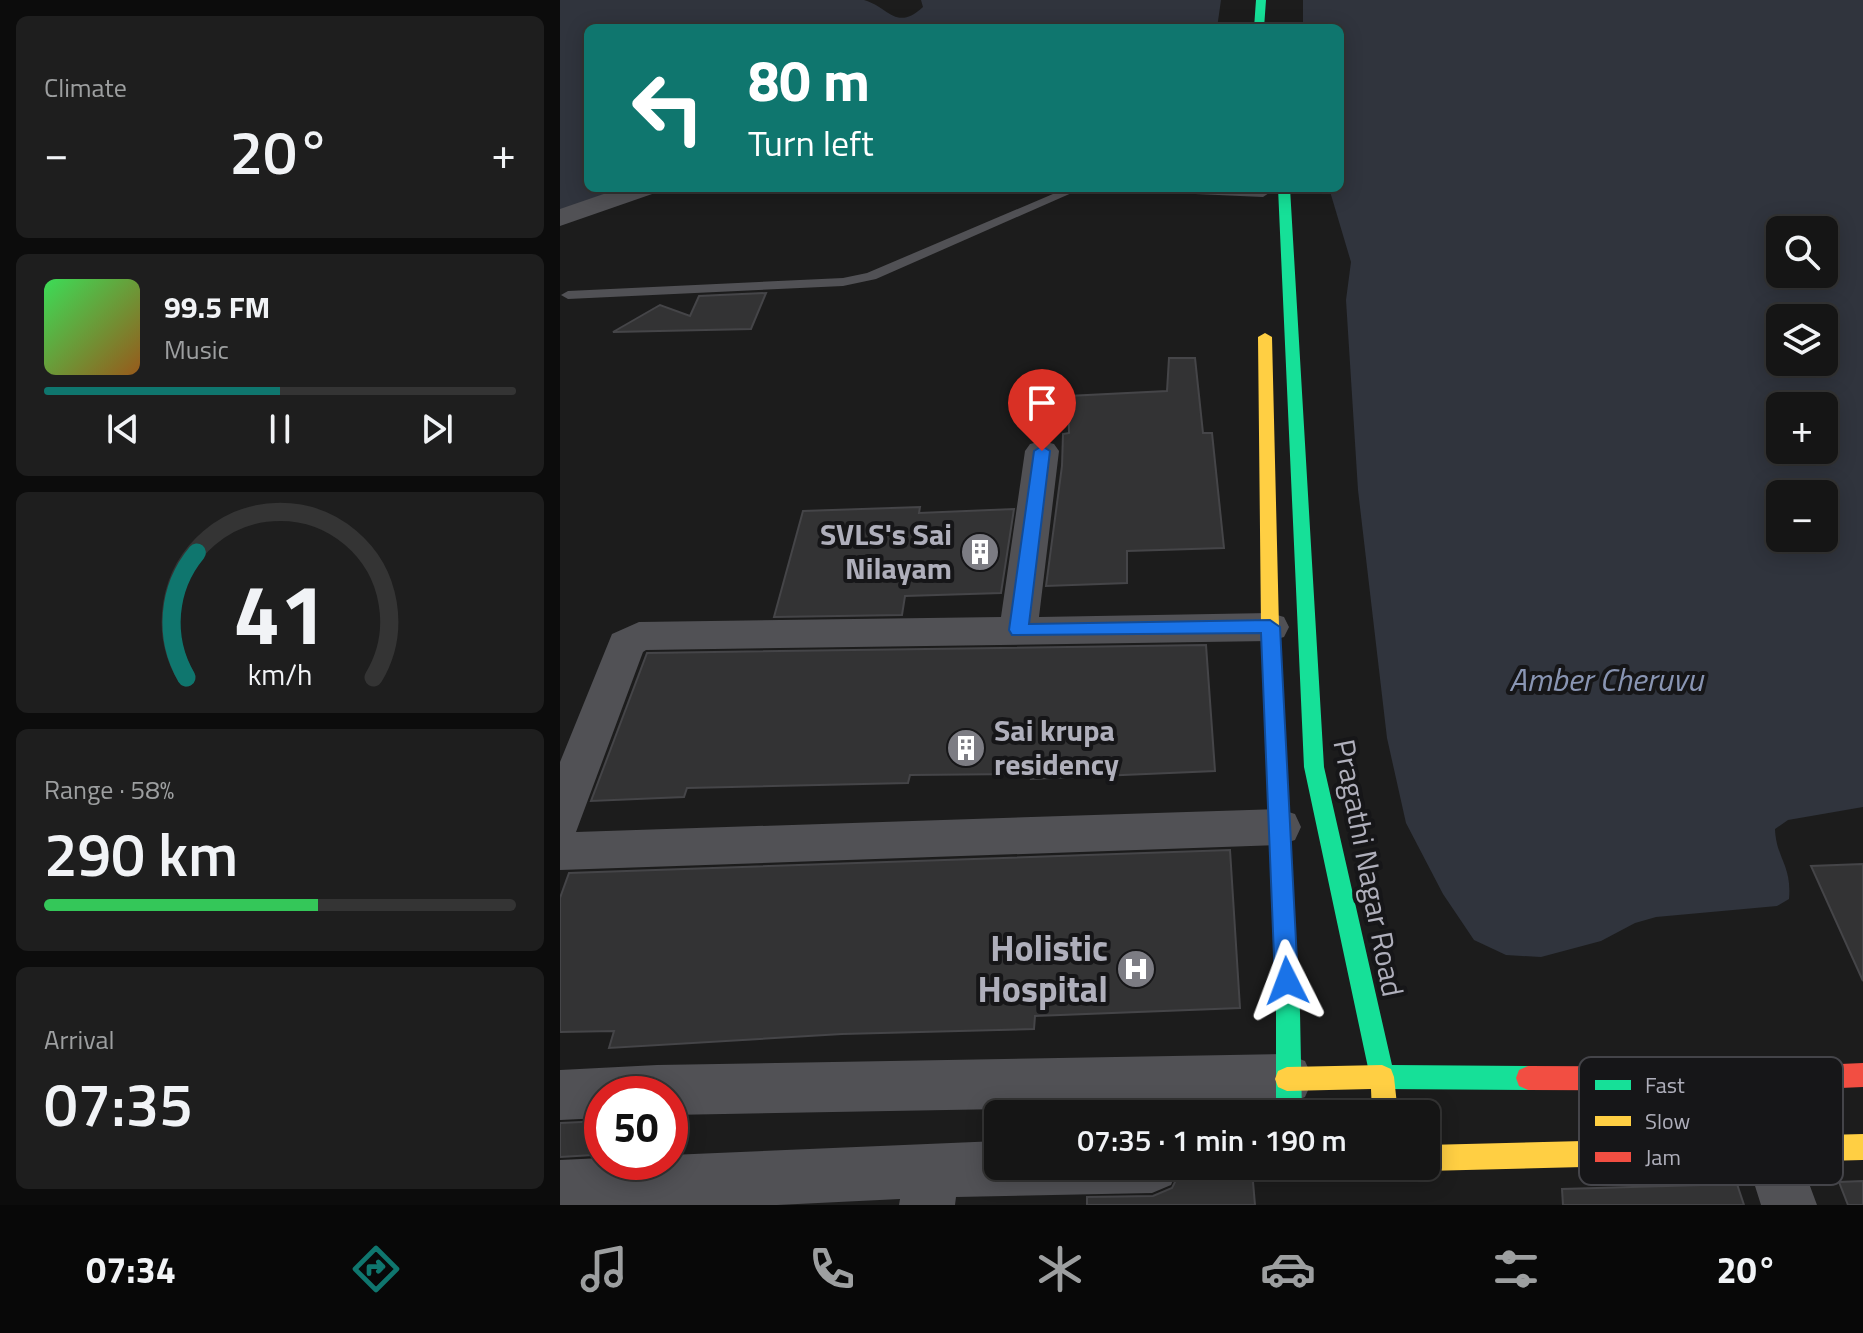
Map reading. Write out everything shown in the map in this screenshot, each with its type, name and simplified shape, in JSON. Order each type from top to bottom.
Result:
[{"type":"main road","points":[[1259,24],[1261,0]]},
{"type":"main road","points":[[1277,24],[1278,0]]},
{"type":"main road","name":"Pragathi Nagar Road","points":[[1284,192],[1314,767],[1382,1077],[1384,1100]]},
{"type":"main road","points":[[1265,322],[1270,627],[1288,1012],[1288,1096],[1382,1077],[1579,1078]]},
{"type":"main road","points":[[1843,1076],[1863,1075]]},
{"type":"main road","points":[[1843,1148],[1863,1147]]},
{"type":"main road","points":[[1440,1158],[1579,1155]]},
{"type":"street","points":[[560,218],[635,192]]},
{"type":"street","points":[[1018,630],[1042,451]]},
{"type":"street","points":[[560,819],[626,644],[639,636],[1270,627]]},
{"type":"street","points":[[560,851],[1279,827]]},
{"type":"street","points":[[688,1092],[1288,1096]]},
{"type":"street","points":[[560,1095],[584,1094]]},
{"type":"street","points":[[560,1188],[631,1184],[928,1188],[1009,1180]]},
{"type":"street","points":[[1782,1185],[1789,1205]]},
{"type":"lane","points":[[568,295],[843,282],[871,276],[1068,192]]},
{"type":"lane","points":[[1215,192],[1263,195]]},
{"type":"water","points":[[560,0],[864,0],[899,18],[914,14],[923,7],[921,0],[1221,0],[1218,24],[584,24],[584,192],[615,192],[560,211]]},
{"type":"water","name":"Amber Cheruvu","points":[[1303,0],[1863,0],[1863,807],[1788,820],[1775,829],[1788,878],[1789,899],[1777,906],[1656,917],[1635,923],[1601,941],[1541,957],[1506,955],[1474,940],[1443,894],[1406,823],[1387,738],[1358,490],[1346,300],[1351,262],[1330,192],[1344,192],[1344,24],[1303,24]]},
{"type":"building","points":[[766,293],[751,329],[613,332],[660,305],[690,316],[699,296]]},
{"type":"building","points":[[1169,358],[1195,358],[1203,433],[1212,433],[1224,548],[1127,551],[1127,583],[1046,586],[1062,466],[1063,434],[1069,433],[1068,396],[1167,391]]},
{"type":"building","points":[[920,507],[919,513],[1014,509],[1001,593],[905,596],[902,615],[774,617],[803,511]]},
{"type":"building","points":[[1206,645],[1215,771],[1031,779],[1032,774],[910,775],[908,783],[687,788],[684,797],[591,801],[647,653]]},
{"type":"building","points":[[1230,850],[1240,1008],[1035,1016],[1034,1029],[842,1034],[609,1048],[614,1031],[560,1032],[560,898],[569,873]]},
{"type":"building","points":[[1863,864],[1863,981],[1811,866]]},
{"type":"building","points":[[584,1122],[584,1156],[560,1157],[560,1123]]},
{"type":"building","points":[[1176,1180],[1253,1180],[1255,1205],[1087,1205],[1087,1197],[1153,1196],[1172,1188]]},
{"type":"building","points":[[1863,1181],[1863,1205],[1848,1205],[1840,1185],[1843,1182]]},
{"type":"building","points":[[1737,1185],[1744,1205],[1563,1205],[1562,1189]]},
{"type":"traffic: fast","points":[[1259,24],[1261,0]]},
{"type":"traffic: fast","points":[[1284,192],[1314,767],[1382,1077],[1528,1078]]},
{"type":"traffic: fast","points":[[1278,794],[1289,1100]]},
{"type":"traffic: slow","points":[[1265,337],[1270,627],[1278,794]]},
{"type":"traffic: slow","points":[[1287,1079],[1382,1077],[1384,1100]]},
{"type":"traffic: slow","points":[[1843,1148],[1863,1147]]},
{"type":"traffic: slow","points":[[1440,1158],[1579,1154]]},
{"type":"traffic: jam","points":[[1843,1076],[1863,1075]]},
{"type":"traffic: jam","points":[[1528,1078],[1579,1078]]},
{"type":"place","name":"SVLS's Sai Nilayam","points":[[980,552]]},
{"type":"place","name":"Sai krupa residency","points":[[966,748]]},
{"type":"place","name":"Holistic Hospital","points":[[1136,969]]},
{"type":"route","points":[[1042,451],[1018,630],[1270,627],[1287,981]]}]
